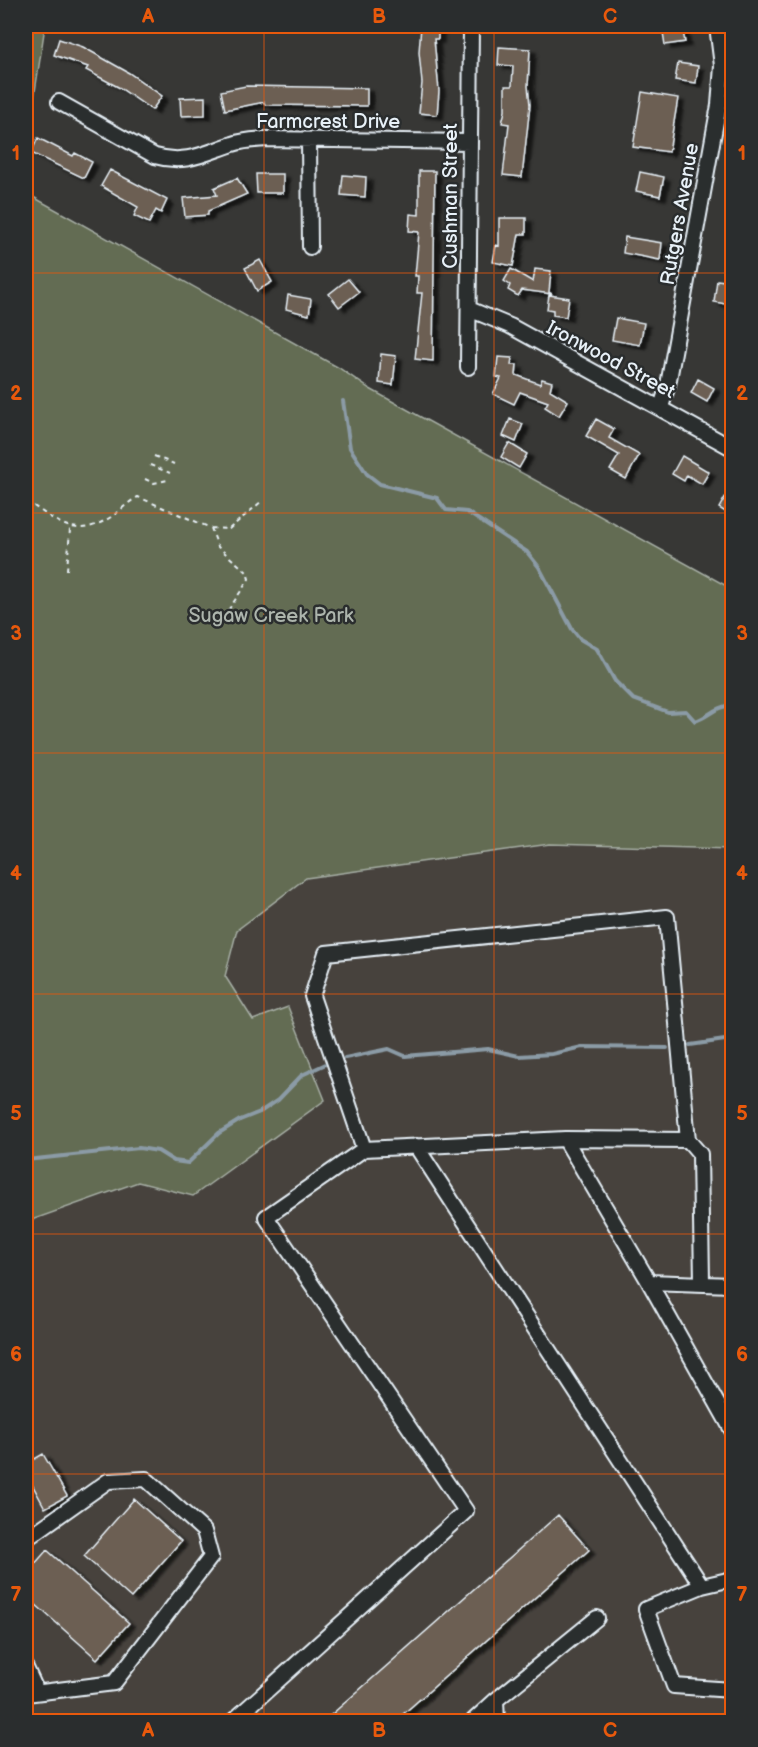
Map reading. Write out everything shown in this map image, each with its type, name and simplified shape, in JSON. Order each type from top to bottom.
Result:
[{"type":"street","name":"Cushman Street","points":[[468,367],[471,26]]},
{"type":"street","name":"Rutgers Avenue","points":[[661,407],[668,385],[719,105],[722,66],[717,26]]},
{"type":"street","name":"Farmcrest Drive","points":[[59,102],[155,156],[169,160],[200,158],[246,141],[470,142]]},
{"type":"street","points":[[309,140],[310,247]]},
{"type":"street","name":"Ironwood Street","points":[[469,309],[510,326],[732,448]]},
{"type":"street","points":[[364,1149],[312,996],[326,953],[667,917],[688,1140],[700,1154],[702,1282]]},
{"type":"street","points":[[565,1139],[732,1430]]},
{"type":"street","points":[[232,1722],[466,1511],[266,1217],[364,1149],[565,1139],[688,1140]]},
{"type":"street","points":[[416,1146],[702,1586]]},
{"type":"street","points":[[649,1282],[702,1282],[732,1285]]},
{"type":"street","points":[[26,1539],[108,1481],[146,1479],[204,1531],[211,1557],[114,1683],[32,1693],[26,1668]]},
{"type":"street","points":[[732,1579],[702,1586],[646,1609],[674,1686],[732,1690]]},
{"type":"street","points":[[472,1722],[597,1618]]},
{"type":"street","points":[[496,1700],[497,1722]]},
{"type":"path","points":[[154,456],[174,464]]},
{"type":"path","points":[[150,465],[170,473]]},
{"type":"path","points":[[144,479],[154,483],[168,480]]},
{"type":"path","points":[[26,501],[70,529],[88,529],[111,517],[138,497],[212,528],[229,529],[262,501]]},
{"type":"path","points":[[212,528],[218,547],[247,572],[249,579],[219,624]]},
{"type":"path","points":[[67,570],[70,529]]},
{"type":"shaded area","points":[[732,781],[732,1721],[26,1721],[26,1210],[237,885]]},
{"type":"green space","points":[[26,26],[45,26],[26,151]]},
{"type":"green space","name":"Sugaw Creek Park","points":[[26,193],[339,368],[370,389],[732,589],[732,849],[550,844],[306,878],[237,930],[225,976],[253,1020],[288,1007],[325,1100],[193,1196],[138,1182],[26,1222]]},
{"type":"building","points":[[421,26],[438,26],[438,39],[434,39],[439,91],[437,115],[419,113],[422,83],[419,52]]},
{"type":"building","points":[[662,26],[682,26],[685,42],[665,45]]},
{"type":"building","points":[[59,39],[83,47],[129,73],[162,96],[152,110],[120,88],[86,70],[88,67],[54,55]]},
{"type":"building","points":[[499,47],[530,49],[528,86],[530,105],[522,177],[503,175],[509,124],[502,123],[505,111],[505,86],[512,86],[513,66],[498,65]]},
{"type":"building","points":[[678,63],[698,66],[696,83],[675,80]]},
{"type":"building","points":[[246,86],[367,88],[367,106],[265,105],[264,102],[225,110],[221,91]]},
{"type":"building","points":[[642,92],[678,98],[669,152],[633,147]]},
{"type":"building","points":[[205,97],[205,115],[181,116],[180,98]]},
{"type":"building","points":[[38,138],[73,156],[75,153],[92,162],[84,178],[31,153]]},
{"type":"building","points":[[110,170],[167,200],[161,213],[156,210],[149,223],[134,216],[138,207],[101,186]]},
{"type":"building","points":[[419,171],[435,171],[433,361],[415,359],[422,293],[417,293],[418,276],[415,276],[419,232],[409,231],[410,214],[419,215]]},
{"type":"building","points":[[640,172],[664,177],[660,196],[636,191]]},
{"type":"building","points":[[256,174],[283,174],[283,193],[257,193]]},
{"type":"building","points":[[343,175],[366,177],[365,197],[341,195]]},
{"type":"building","points":[[237,178],[247,194],[208,211],[208,215],[185,217],[183,198],[217,195],[214,188]]},
{"type":"building","points":[[499,218],[526,218],[526,234],[519,234],[513,266],[493,262],[496,245],[499,246]]},
{"type":"building","points":[[625,237],[662,243],[660,260],[623,253]]},
{"type":"building","points":[[260,260],[272,282],[257,291],[245,268]]},
{"type":"building","points":[[511,269],[533,282],[535,269],[551,271],[549,292],[552,294],[522,290],[518,296],[508,290],[510,285],[504,281]]},
{"type":"building","points":[[348,279],[359,292],[339,307],[329,294]]},
{"type":"building","points":[[717,280],[732,282],[732,305],[714,302]]},
{"type":"building","points":[[288,295],[311,299],[309,315],[286,309]]},
{"type":"building","points":[[549,295],[569,298],[566,317],[553,315],[553,310],[547,309]]},
{"type":"building","points":[[616,318],[644,323],[640,345],[612,340]]},
{"type":"building","points":[[381,354],[396,356],[393,385],[379,383]]},
{"type":"building","points":[[498,357],[512,358],[511,365],[517,365],[516,375],[540,384],[542,379],[552,382],[550,390],[568,401],[559,416],[545,407],[548,402],[520,392],[514,404],[493,394],[501,378],[496,377]]},
{"type":"building","points":[[698,379],[714,388],[707,402],[691,393]]},
{"type":"building","points":[[510,419],[523,424],[516,442],[503,436]]},
{"type":"building","points":[[596,419],[614,429],[609,438],[639,455],[626,479],[610,470],[619,455],[586,436]]},
{"type":"building","points":[[509,443],[527,454],[519,468],[501,457]]},
{"type":"building","points":[[682,456],[709,472],[702,484],[687,475],[684,481],[672,474]]},
{"type":"building","points":[[732,485],[732,516],[719,508]]},
{"type":"building","points":[[43,1454],[67,1496],[45,1508],[26,1473],[26,1464]]},
{"type":"building","points":[[134,1499],[181,1541],[131,1598],[84,1556]]},
{"type":"building","points":[[558,1515],[589,1550],[394,1722],[323,1722]]},
{"type":"building","points":[[47,1550],[129,1623],[97,1659],[26,1596],[26,1574]]},
{"type":"waterway","points":[[343,401],[350,448],[367,474],[380,484],[437,498],[446,510],[467,512],[527,552],[539,567],[572,629],[580,639],[597,649],[615,681],[633,699],[668,712],[686,711],[695,721],[720,708],[732,705]]},
{"type":"waterway","points":[[690,1045],[732,1039]]},
{"type":"waterway","points":[[345,1058],[389,1049],[405,1056],[488,1049],[519,1056],[552,1054],[582,1047],[667,1048]]},
{"type":"waterway","points":[[26,1160],[139,1148],[158,1151],[174,1161],[188,1163],[219,1133],[240,1120],[260,1112],[278,1100],[302,1075],[328,1063]]},
{"type":"waterway","points":[[729,1572],[732,1492]]},
{"type":"waterway","points":[[732,1676],[732,1682]]},
{"type":"waterway","points":[[723,1722],[725,1699]]}]
